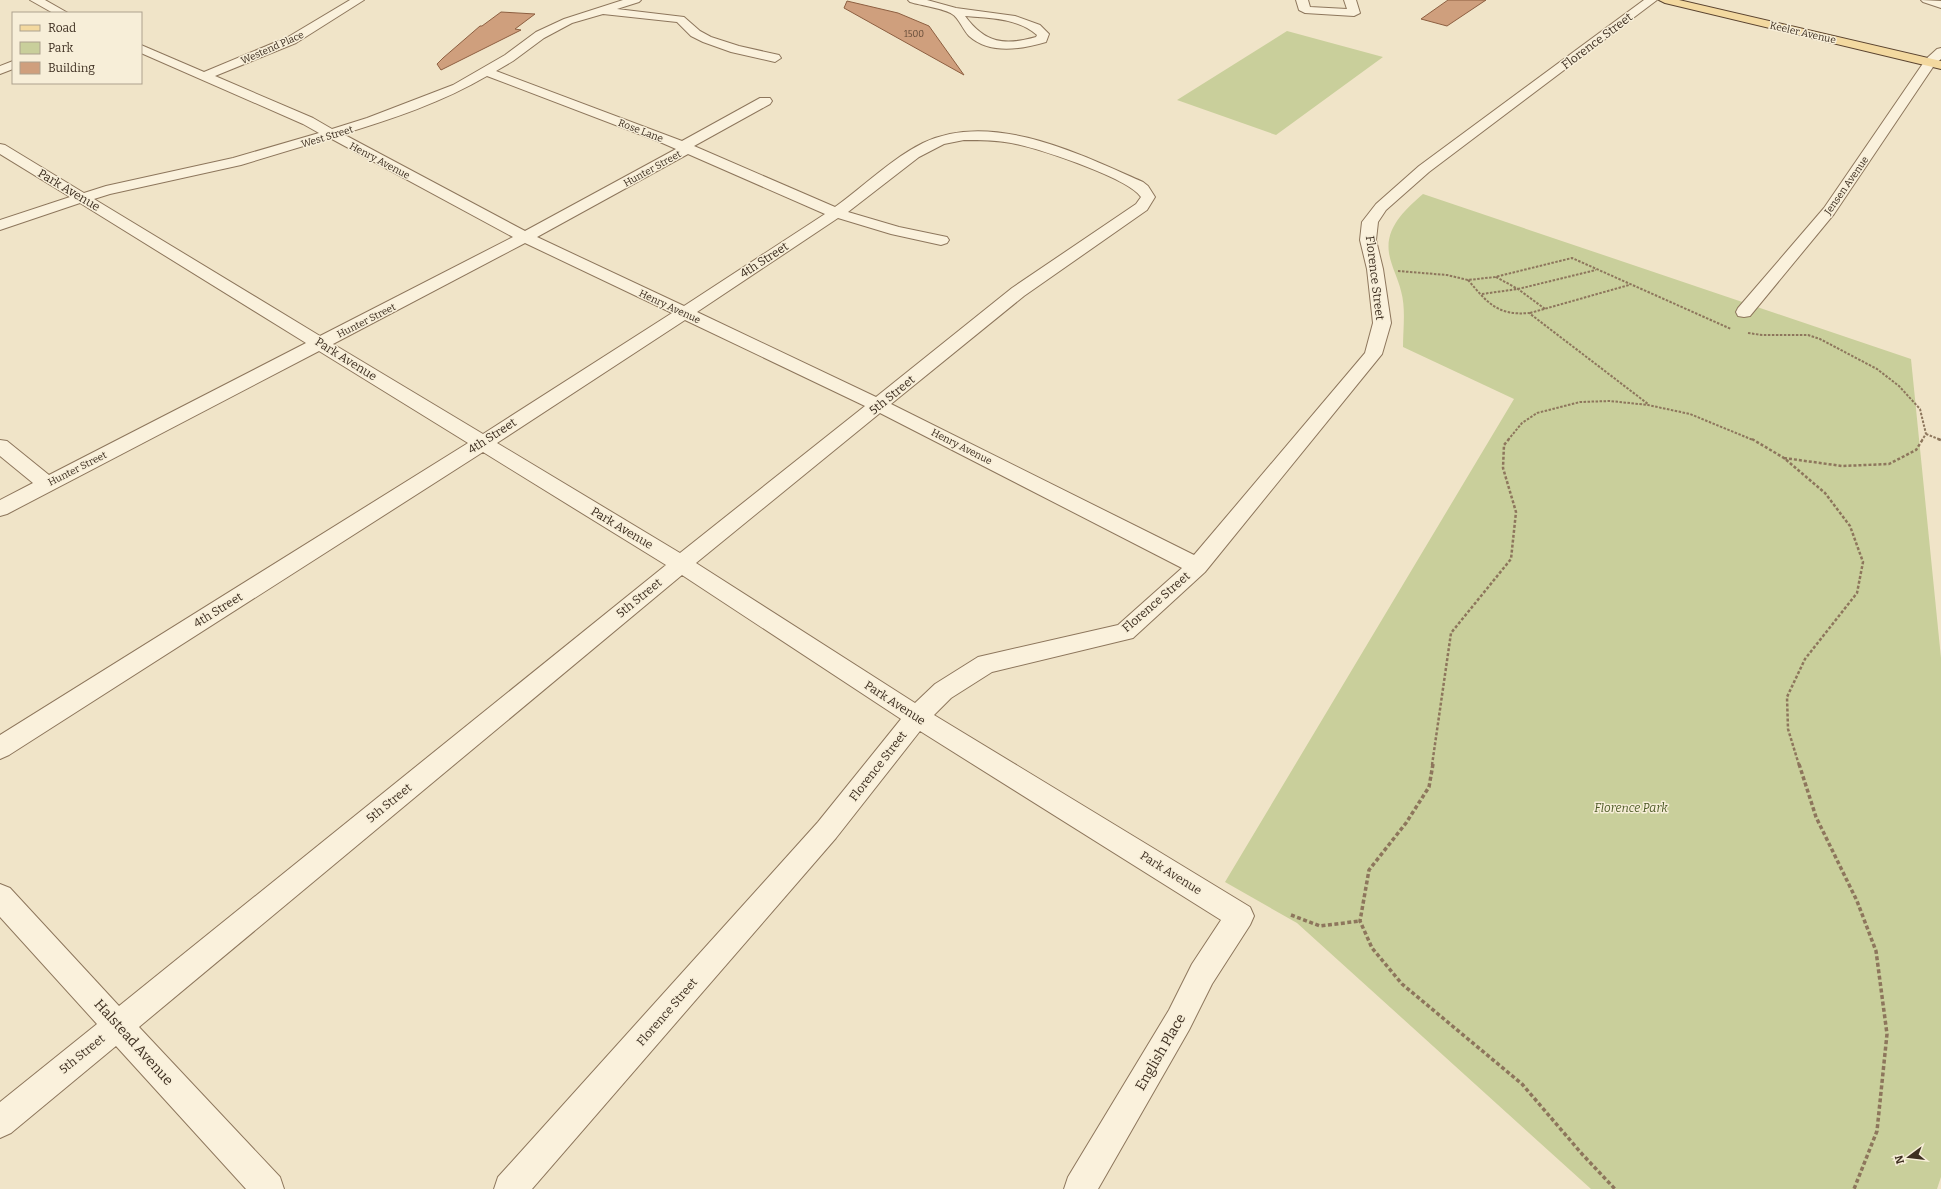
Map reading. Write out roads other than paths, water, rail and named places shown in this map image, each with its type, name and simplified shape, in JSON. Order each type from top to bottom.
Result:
[{"type":"main road","name":"Keeler Avenue","points":[[1665,0],[1935,64]]},
{"type":"street","points":[[36,0],[60,12]]},
{"type":"street","name":"Westend Place","points":[[205,76],[292,40],[336,15],[358,0]]},
{"type":"street","name":"West Street","points":[[0,225],[132,183],[236,162],[332,134],[423,103],[458,88],[488,72],[552,28],[635,0]]},
{"type":"street","points":[[914,0],[956,11],[1020,21],[1039,28],[1043,34],[1042,38],[1032,42],[1009,45],[985,40],[979,38],[968,27],[956,11]]},
{"type":"street","points":[[1302,0],[1305,10],[1354,13],[1350,0]]},
{"type":"street","name":"Florence Street","points":[[510,1189],[827,830],[917,717],[943,692],[986,664],[1125,632],[1197,566],[1374,354],[1382,323],[1375,270],[1368,240],[1370,222],[1381,207],[1424,169],[1651,0]]},
{"type":"street","points":[[1927,0],[1941,5]]},
{"type":"street","points":[[600,11],[684,21],[691,30],[699,36],[732,48],[775,58]]},
{"type":"street","name":"Henry Avenue","points":[[142,49],[308,121],[525,237],[934,431],[1197,566]]},
{"type":"street","name":"Jensen Avenue","points":[[1744,312],[1829,211],[1935,64],[1941,52]]},
{"type":"street","points":[[0,70],[12,65]]},
{"type":"street","name":"Rose Lane","points":[[488,72],[684,148],[836,213],[896,231],[941,240]]},
{"type":"street","name":"Hunter Street","points":[[0,509],[525,237],[765,101]]},
{"type":"street","name":"4th Street","points":[[0,748],[482,443],[684,313],[836,213],[901,164],[923,150],[941,141],[971,136],[985,136]]},
{"type":"street","name":"5th Street","points":[[0,1122],[681,564],[1018,292],[1142,207],[1148,197],[1143,189],[1138,185],[1096,166],[1012,139],[985,136]]},
{"type":"street","name":"Park Avenue","points":[[0,148],[681,564],[917,717],[1240,916]]},
{"type":"street","points":[[0,446],[47,484]]},
{"type":"street","name":"Halstead Avenue","points":[[0,897],[268,1189]]},
{"type":"street","name":"English Place","points":[[1080,1189],[1179,1020],[1202,974],[1240,916]]},
{"type":"park label","name":"Florence Park","points":[[1631,808]]}]
